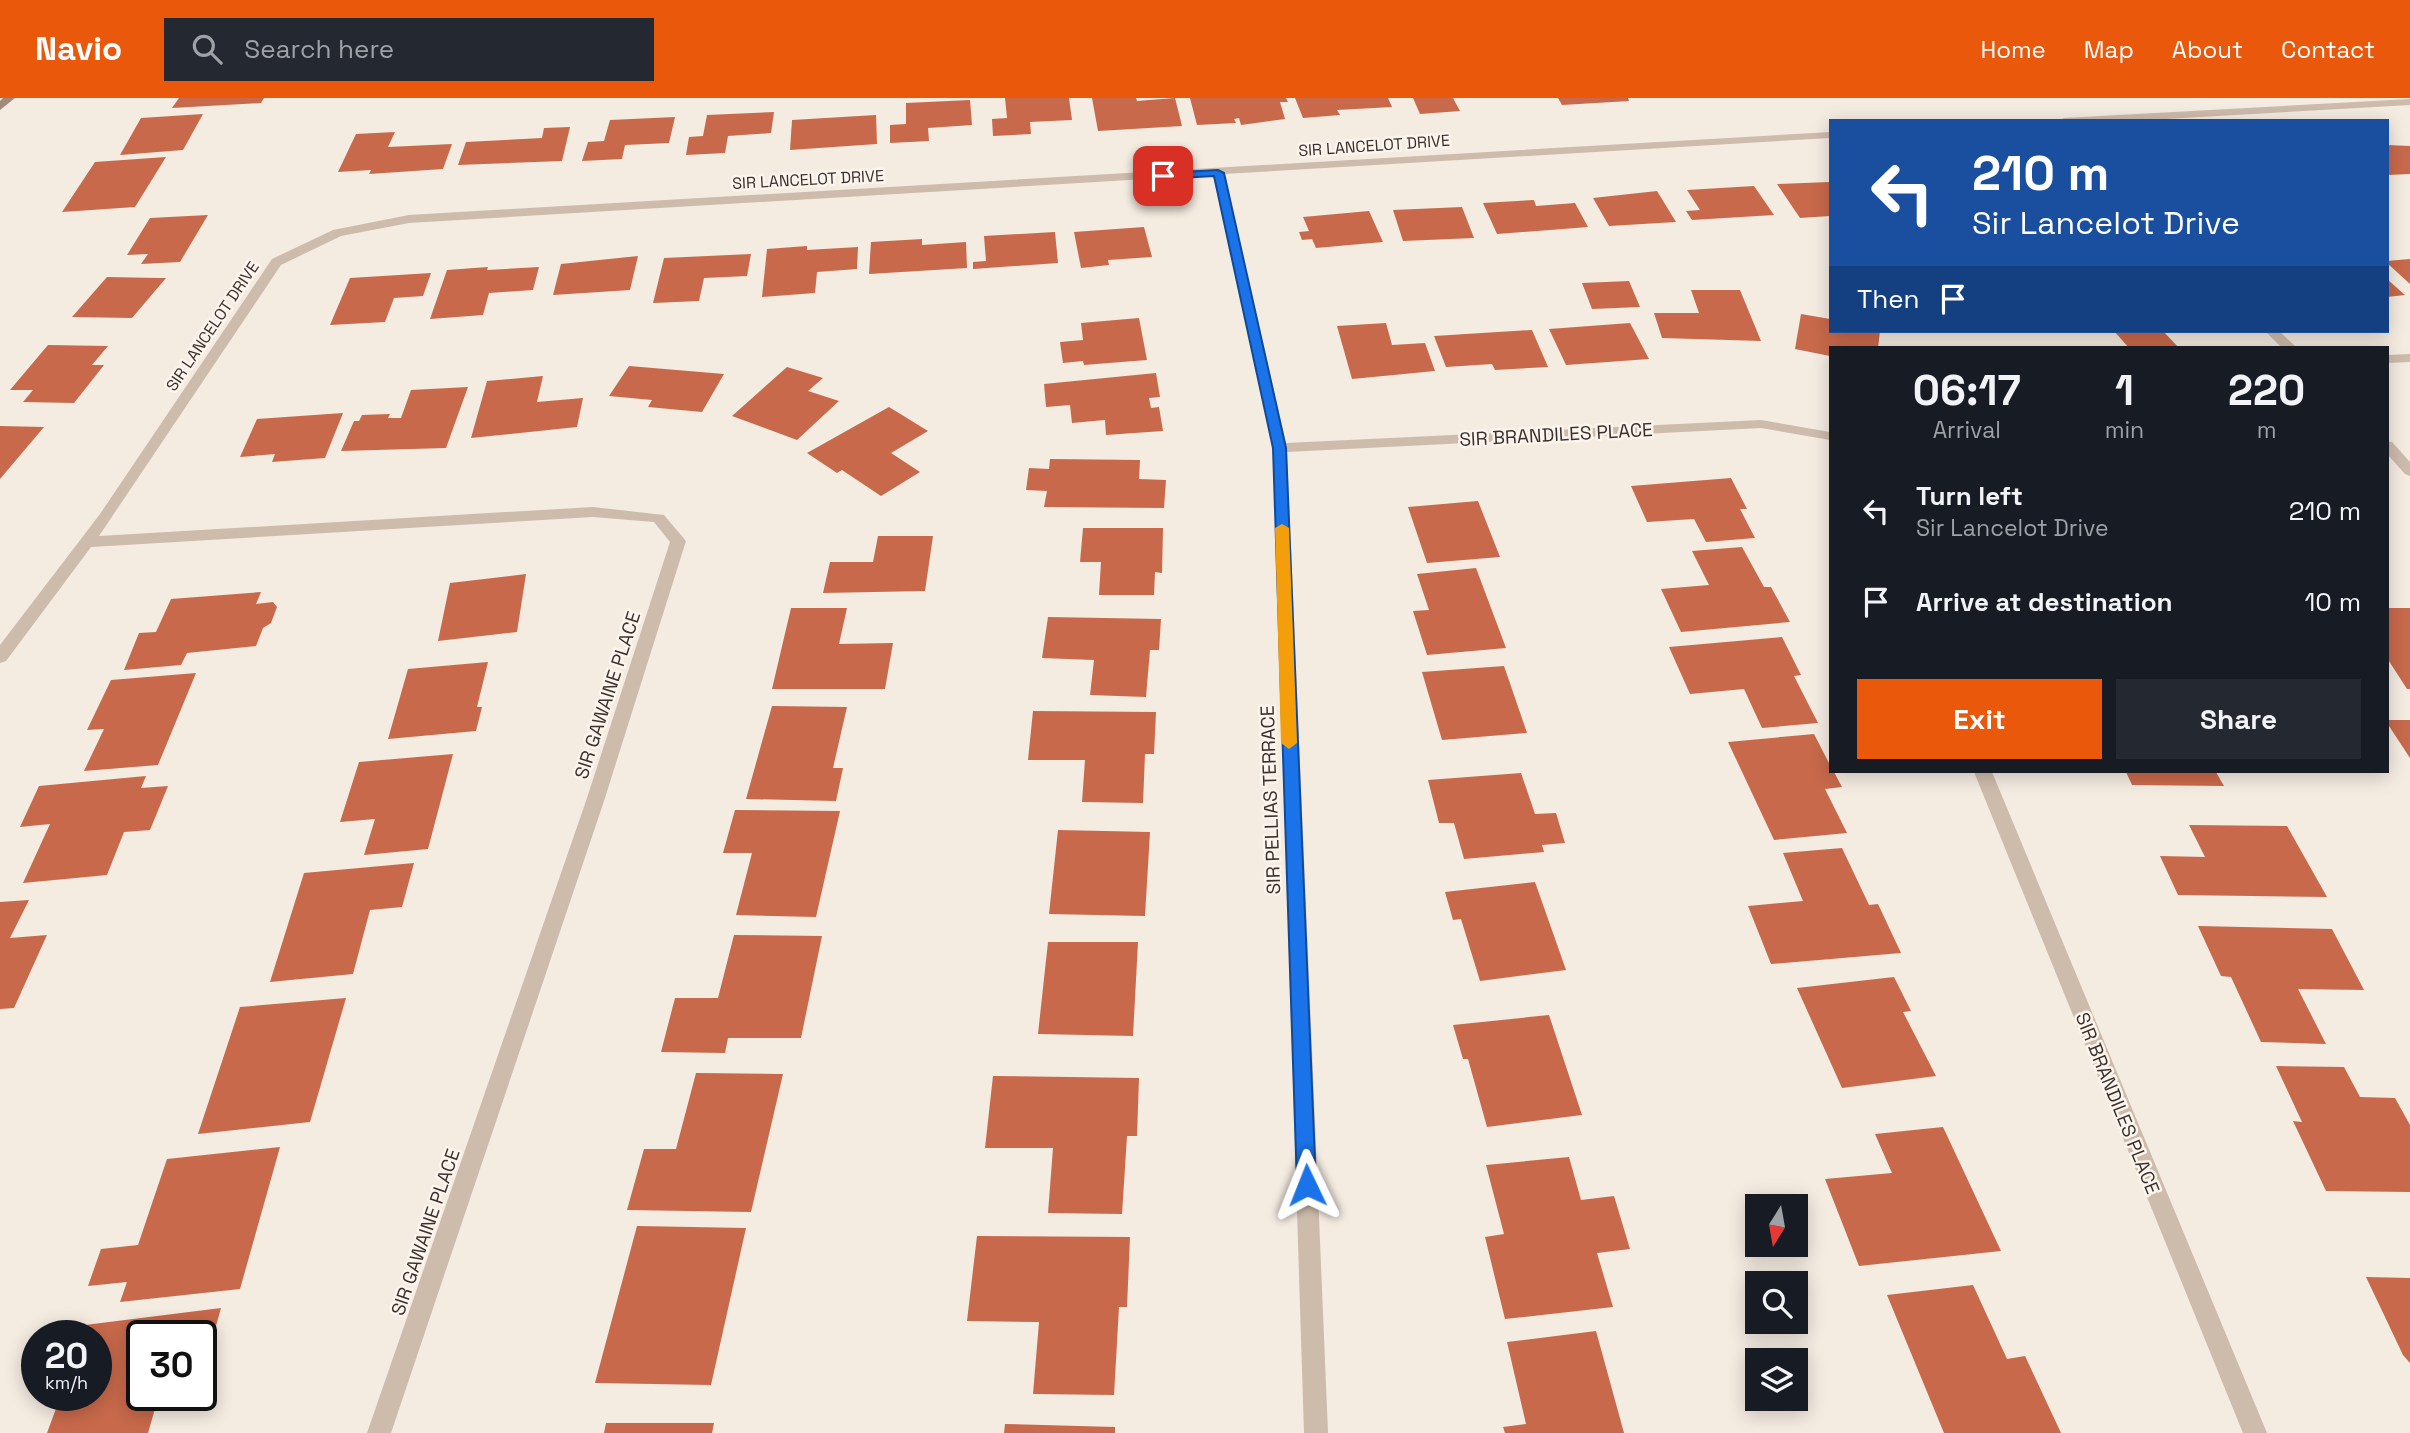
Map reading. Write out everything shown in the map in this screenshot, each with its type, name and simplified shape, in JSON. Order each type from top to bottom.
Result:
[{"type":"main road","points":[[0,107],[9,98]]},
{"type":"street","points":[[2100,119],[2410,102]]},
{"type":"street","name":"SIR LANCELOT DRIVE","points":[[0,657],[86,542],[276,262],[337,233],[409,219],[1829,135]]},
{"type":"street","name":"SIR PELLIAS TERRACE","points":[[1218,173],[1280,448],[1317,1433]]},
{"type":"street","points":[[2273,333],[2288,346]]},
{"type":"street","points":[[2389,359],[2410,358]]},
{"type":"street","name":"SIR BRANDILES PLACE","points":[[1280,448],[1761,424],[1829,436]]},
{"type":"street","points":[[2389,447],[2410,471]]},
{"type":"street","name":"SIR GAWAINE PLACE","points":[[86,542],[593,512],[659,518],[678,541],[595,801],[379,1433]]},
{"type":"street","name":"SIR BRANDILES PLACE","points":[[1983,773],[2255,1433]]},
{"type":"building","points":[[179,98],[264,98],[261,103],[172,108]]},
{"type":"building","points":[[1005,98],[1069,98],[1072,120],[1030,122],[1031,134],[993,136],[992,119],[1007,118]]},
{"type":"building","points":[[1092,98],[1136,98],[1137,101],[1175,98],[1182,126],[1098,131]]},
{"type":"building","points":[[1190,98],[1286,98],[1288,102],[1280,102],[1285,119],[1241,125],[1239,118],[1234,119],[1236,123],[1197,125]]},
{"type":"building","points":[[1295,98],[1388,98],[1392,107],[1337,110],[1340,115],[1303,118]]},
{"type":"building","points":[[1413,98],[1453,98],[1460,111],[1420,114]]},
{"type":"building","points":[[1558,98],[1628,98],[1629,101],[1562,105]]},
{"type":"building","points":[[970,100],[972,125],[928,128],[929,141],[890,143],[890,125],[906,124],[906,103]]},
{"type":"building","points":[[774,112],[771,133],[728,136],[725,153],[686,155],[689,137],[703,136],[707,115]]},
{"type":"building","points":[[203,114],[183,150],[120,155],[141,118]]},
{"type":"building","points":[[876,115],[877,144],[790,150],[792,120]]},
{"type":"building","points":[[675,117],[669,143],[625,145],[622,159],[582,161],[588,142],[604,141],[610,120]]},
{"type":"building","points":[[570,127],[562,161],[458,165],[466,142],[542,138],[544,128]]},
{"type":"building","points":[[395,132],[388,147],[452,144],[443,169],[369,174],[371,170],[338,172],[356,134]]},
{"type":"building","points":[[2389,145],[2410,146],[2410,174],[2389,175]]},
{"type":"building","points":[[166,157],[135,207],[62,212],[95,162]]},
{"type":"building","points":[[1829,182],[1829,216],[1800,218],[1777,184]]},
{"type":"building","points":[[1754,186],[1774,215],[1692,220],[1686,211],[1700,210],[1687,190]]},
{"type":"building","points":[[1657,191],[1676,222],[1609,226],[1593,198]]},
{"type":"building","points":[[1534,200],[1536,206],[1575,203],[1588,227],[1497,234],[1483,203]]},
{"type":"building","points":[[1462,207],[1474,238],[1403,241],[1393,210]]},
{"type":"building","points":[[1369,211],[1383,242],[1316,248],[1312,239],[1302,240],[1299,232],[1309,231],[1303,217]]},
{"type":"building","points":[[208,215],[180,262],[141,264],[148,254],[127,255],[150,218]]},
{"type":"building","points":[[1144,227],[1152,257],[1108,260],[1109,265],[1081,268],[1074,232]]},
{"type":"building","points":[[1055,232],[1058,263],[973,269],[973,262],[986,261],[984,236]]},
{"type":"building","points":[[922,239],[922,245],[966,242],[967,268],[869,274],[871,242]]},
{"type":"building","points":[[807,246],[807,250],[858,247],[857,269],[817,272],[815,293],[762,297],[767,249]]},
{"type":"building","points":[[751,254],[747,276],[704,278],[699,301],[653,303],[664,258]]},
{"type":"building","points":[[638,256],[630,290],[553,295],[561,264]]},
{"type":"building","points":[[2410,259],[2410,284],[2389,265],[2389,261]]},
{"type":"building","points":[[488,267],[487,270],[539,267],[533,290],[489,293],[483,315],[430,319],[447,270]]},
{"type":"building","points":[[431,273],[423,296],[394,298],[385,322],[330,325],[350,278]]},
{"type":"building","points":[[107,277],[166,278],[132,318],[72,317]]},
{"type":"building","points":[[1629,281],[1640,307],[1592,309],[1582,283]]},
{"type":"building","points":[[2389,281],[2405,295],[2389,297]]},
{"type":"building","points":[[1691,290],[1740,290],[1761,341],[1662,338],[1654,313],[1699,313]]},
{"type":"building","points":[[1801,314],[1829,319],[1829,333],[1880,333],[1878,346],[1829,346],[1829,356],[1795,349]]},
{"type":"building","points":[[1139,318],[1147,360],[1084,365],[1083,361],[1063,363],[1060,342],[1083,340],[1081,323]]},
{"type":"building","points":[[1386,323],[1392,345],[1425,343],[1435,371],[1352,379],[1337,326]]},
{"type":"building","points":[[1630,323],[1649,359],[1566,365],[1549,329]]},
{"type":"building","points":[[1532,330],[1548,367],[1495,370],[1492,364],[1446,367],[1434,336]]},
{"type":"building","points":[[2116,333],[2165,333],[2177,346],[2127,346]]},
{"type":"building","points":[[48,345],[108,346],[92,365],[104,365],[74,403],[23,402],[33,390],[10,390]]},
{"type":"building","points":[[629,366],[724,374],[702,412],[648,407],[652,400],[609,396]]},
{"type":"building","points":[[787,367],[823,378],[808,391],[839,401],[797,440],[732,416]]},
{"type":"building","points":[[1156,373],[1160,397],[1149,398],[1151,408],[1159,407],[1163,431],[1106,435],[1105,420],[1072,423],[1070,405],[1046,407],[1044,384]]},
{"type":"building","points":[[543,376],[537,402],[583,398],[577,427],[471,438],[487,381]]},
{"type":"building","points":[[468,387],[446,448],[341,451],[354,421],[359,421],[362,415],[390,414],[388,418],[401,418],[411,390]]},
{"type":"building","points":[[889,407],[928,431],[891,453],[920,472],[881,496],[842,470],[837,473],[807,453]]},
{"type":"building","points":[[343,413],[325,458],[272,462],[275,454],[240,457],[257,419]]},
{"type":"building","points":[[0,426],[44,427],[0,479]]},
{"type":"building","points":[[1050,459],[1140,460],[1139,479],[1166,480],[1164,508],[1044,507],[1047,491],[1026,490],[1029,468],[1049,469]]},
{"type":"building","points":[[1731,478],[1747,509],[1740,509],[1755,538],[1706,542],[1694,519],[1647,522],[1631,486]]},
{"type":"building","points":[[1478,501],[1500,557],[1427,563],[1408,507]]},
{"type":"building","points":[[1083,528],[1163,528],[1162,573],[1155,572],[1154,595],[1099,595],[1101,562],[1080,562]]},
{"type":"building","points":[[878,536],[933,536],[925,591],[823,593],[830,562],[873,562]]},
{"type":"building","points":[[1742,547],[1764,587],[1771,587],[1790,622],[1681,632],[1661,589],[1709,585],[1692,551]]},
{"type":"building","points":[[1476,568],[1506,648],[1427,655],[1413,611],[1429,610],[1417,574]]},
{"type":"building","points":[[526,574],[517,632],[438,641],[450,583]]},
{"type":"building","points":[[261,592],[256,604],[273,602],[277,607],[271,623],[263,628],[256,646],[187,653],[181,665],[124,670],[139,633],[156,632],[171,599]]},
{"type":"building","points":[[791,608],[847,608],[839,644],[893,643],[885,689],[772,689]]},
{"type":"building","points":[[2389,608],[2410,608],[2410,689],[2407,689],[2389,661]]},
{"type":"building","points":[[1048,617],[1161,619],[1159,650],[1150,650],[1146,697],[1090,695],[1094,660],[1042,658]]},
{"type":"building","points":[[1782,637],[1801,675],[1794,676],[1818,723],[1762,728],[1744,689],[1690,694],[1669,647]]},
{"type":"building","points":[[488,662],[477,707],[482,707],[476,731],[388,739],[408,669]]},
{"type":"building","points":[[1504,666],[1527,733],[1442,740],[1422,672]]},
{"type":"building","points":[[196,673],[158,765],[84,771],[104,729],[87,730],[111,680]]},
{"type":"building","points":[[772,706],[847,707],[833,768],[843,768],[836,801],[746,799]]},
{"type":"building","points":[[1033,711],[1156,712],[1154,754],[1145,754],[1143,803],[1082,802],[1085,760],[1028,760]]},
{"type":"building","points":[[2389,720],[2410,720],[2410,758],[2389,726]]},
{"type":"building","points":[[1814,734],[1829,763],[1829,773],[1835,773],[1842,787],[1825,789],[1847,833],[1774,840],[1728,742]]},
{"type":"building","points":[[453,754],[428,849],[364,855],[375,819],[340,822],[359,762]]},
{"type":"building","points":[[1521,773],[1535,814],[1556,813],[1565,843],[1542,845],[1544,852],[1464,859],[1454,823],[1439,823],[1428,780]]},
{"type":"building","points":[[2126,773],[2217,773],[2224,786],[2132,785]]},
{"type":"building","points":[[146,776],[141,788],[168,786],[150,830],[124,832],[107,875],[23,883],[50,824],[20,827],[39,786]]},
{"type":"building","points":[[735,810],[840,811],[816,917],[736,915],[752,853],[723,853]]},
{"type":"building","points":[[2189,825],[2287,826],[2327,897],[2178,895],[2160,856],[2205,857]]},
{"type":"building","points":[[1058,830],[1150,832],[1145,916],[1049,914]]},
{"type":"building","points":[[1842,848],[1869,905],[1878,904],[1901,953],[1771,964],[1748,906],[1803,901],[1783,853]]},
{"type":"building","points":[[414,863],[402,907],[370,910],[353,974],[270,982],[304,873]]},
{"type":"building","points":[[1535,882],[1566,970],[1480,981],[1461,919],[1453,920],[1445,892]]},
{"type":"building","points":[[29,900],[10,938],[47,935],[14,1008],[0,1009],[0,902]]},
{"type":"building","points":[[2198,926],[2332,929],[2364,990],[2298,989],[2326,1044],[2261,1042],[2231,977],[2221,976]]},
{"type":"building","points":[[734,935],[822,936],[801,1038],[728,1038],[725,1053],[661,1052],[675,998],[718,998]]},
{"type":"building","points":[[1048,942],[1138,942],[1133,1036],[1038,1034]]},
{"type":"building","points":[[1894,977],[1911,1011],[1903,1012],[1936,1076],[1842,1088],[1797,988]]},
{"type":"building","points":[[346,998],[310,1122],[198,1134],[240,1007]]},
{"type":"building","points":[[1549,1015],[1582,1115],[1487,1127],[1468,1059],[1463,1059],[1453,1025]]},
{"type":"building","points":[[2276,1066],[2344,1067],[2360,1097],[2395,1098],[2410,1125],[2410,1192],[2326,1191],[2293,1121],[2302,1122]]},
{"type":"building","points":[[696,1073],[783,1074],[751,1212],[627,1210],[644,1149],[676,1149]]},
{"type":"building","points":[[993,1076],[1139,1078],[1137,1136],[1127,1136],[1122,1214],[1048,1213],[1053,1148],[985,1148]]},
{"type":"building","points":[[1943,1127],[2001,1251],[1859,1266],[1825,1179],[1892,1173],[1875,1134]]},
{"type":"building","points":[[280,1147],[240,1289],[120,1302],[127,1282],[88,1286],[101,1249],[138,1245],[167,1159]]},
{"type":"building","points":[[1569,1157],[1581,1200],[1614,1196],[1630,1249],[1597,1253],[1613,1307],[1505,1319],[1485,1237],[1504,1234],[1486,1165]]},
{"type":"building","points":[[637,1226],[746,1228],[711,1385],[595,1383]]},
{"type":"building","points":[[977,1236],[1130,1237],[1127,1307],[1119,1307],[1114,1395],[1033,1394],[1039,1322],[967,1321]]},
{"type":"building","points":[[2366,1277],[2410,1278],[2410,1363],[2403,1355]]},
{"type":"building","points":[[1973,1285],[2007,1359],[2025,1356],[2061,1433],[1944,1433],[1887,1295]]},
{"type":"building","points":[[221,1308],[217,1322],[217,1320],[126,1320],[126,1411],[154,1411],[148,1433],[47,1433],[55,1411],[112,1411],[112,1322]]},
{"type":"building","points":[[1596,1331],[1624,1433],[1505,1433],[1503,1427],[1526,1424],[1507,1342]]},
{"type":"building","points":[[606,1423],[714,1423],[712,1433],[604,1433]]},
{"type":"building","points":[[1005,1424],[1115,1427],[1115,1433],[1004,1433]]},
{"type":"slow traffic","points":[[1282,528],[1289,743]]},
{"type":"route","points":[[1163,176],[1218,173],[1280,448],[1307,1185]]}]
